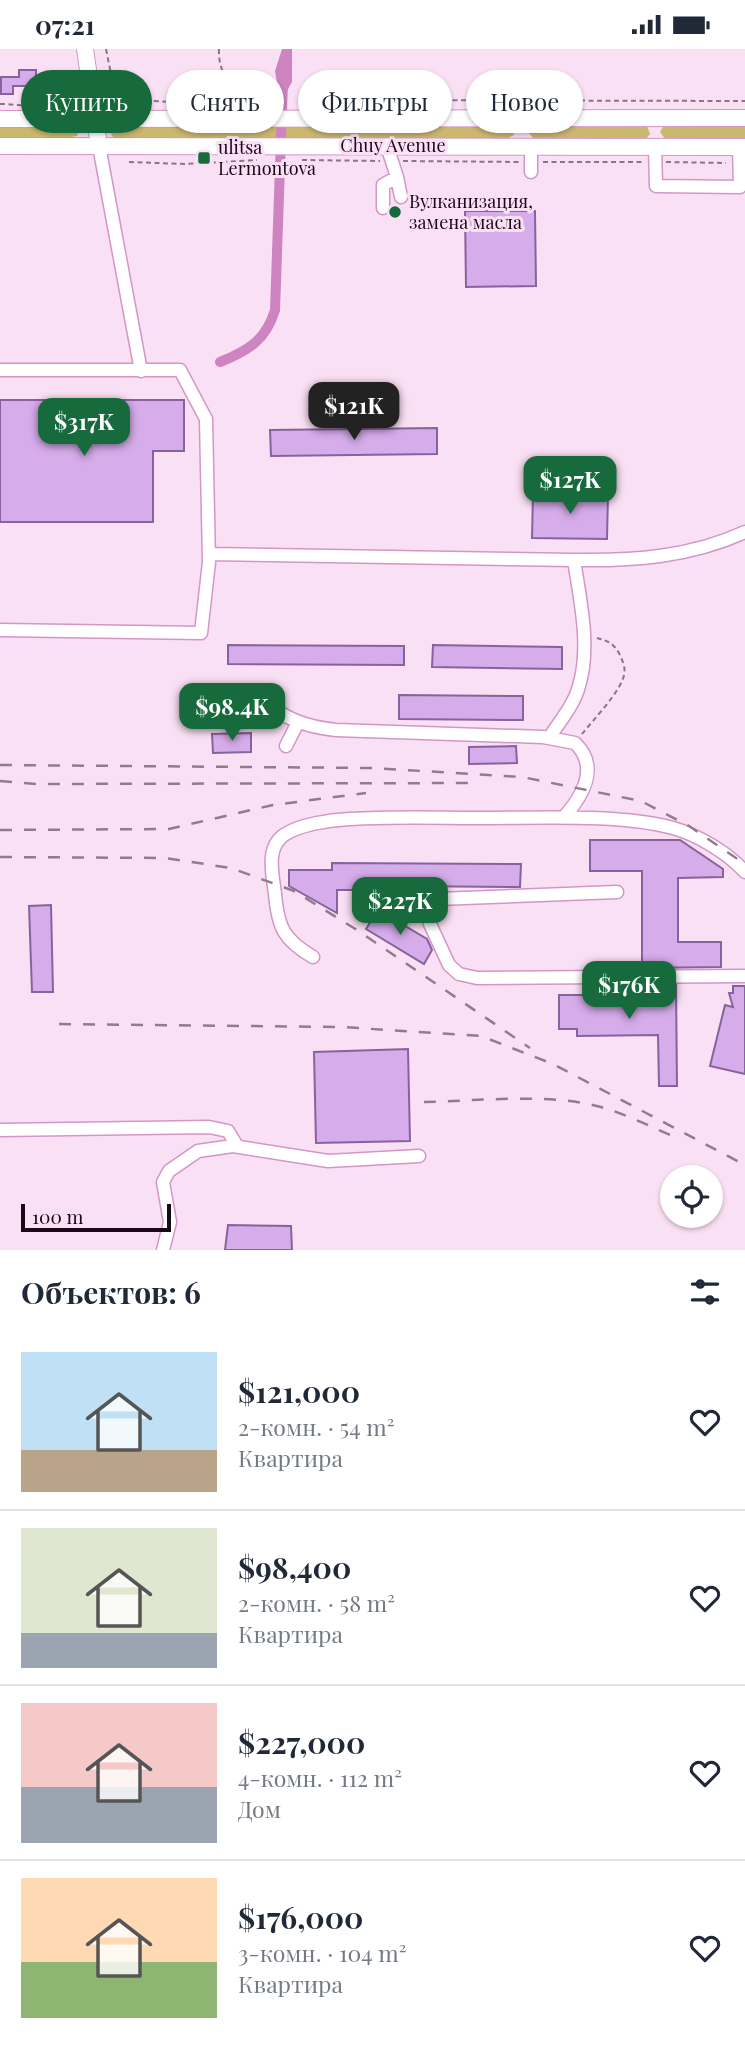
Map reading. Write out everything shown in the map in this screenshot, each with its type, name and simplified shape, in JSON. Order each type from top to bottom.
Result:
[{"type":"main road","points":[[86,49],[89,70]]},
{"type":"main road","name":"Chuy Avenue","points":[[583,118],[745,118]]},
{"type":"main road","points":[[655,118],[655,146]]},
{"type":"main road","name":"Chuy Avenue","points":[[0,119],[21,119]]},
{"type":"main road","points":[[97,133],[99,146]]},
{"type":"main road","points":[[524,133],[526,146]]},
{"type":"main road","name":"Chuy Avenue","points":[[0,146],[262,151],[303,146],[742,147]]},
{"type":"lane","points":[[99,146],[141,371]]},
{"type":"lane","points":[[387,146],[401,197]]},
{"type":"lane","points":[[526,146],[531,172]]},
{"type":"lane","points":[[655,146],[656,186],[740,187],[742,147]]},
{"type":"lane","points":[[383,208],[383,185],[397,177]]},
{"type":"lane","points":[[0,370],[180,370],[206,419],[209,554],[201,633],[0,630]]},
{"type":"lane","points":[[209,554],[574,560],[657,557],[707,547],[745,532]]},
{"type":"lane","points":[[549,738],[572,703],[580,684],[584,647],[583,624],[574,560]]},
{"type":"lane","points":[[261,698],[279,712],[307,726],[336,730],[549,738],[575,743],[588,760],[589,777],[574,805],[563,818]]},
{"type":"lane","points":[[286,746],[298,722]]},
{"type":"lane","points":[[313,957],[295,947],[278,923],[271,856],[276,842],[284,834],[302,828],[348,819],[563,818],[672,828],[690,834],[723,854],[745,872]]},
{"type":"lane","points":[[617,892],[438,899],[430,912],[430,924],[449,965],[459,974],[477,978],[745,976]]},
{"type":"lane","points":[[0,1130],[209,1127],[228,1131],[237,1146]]},
{"type":"lane","points":[[163,1250],[170,1222],[163,1182],[169,1171],[198,1151],[237,1146],[328,1161],[419,1156]]},
{"type":"path","points":[[106,49],[114,89],[126,100],[166,101]]},
{"type":"path","points":[[219,49],[222,70]]},
{"type":"path","points":[[452,100],[745,101]]},
{"type":"path","points":[[0,104],[21,104]]},
{"type":"path","points":[[129,162],[247,163],[262,151]]},
{"type":"path","points":[[575,743],[620,685],[624,675],[624,663],[616,648],[610,641],[588,634],[583,624]]},
{"type":"shaded area","points":[[282,49],[292,49],[292,82],[287,91],[284,92],[284,70],[275,70]]},
{"type":"shaded area","points":[[452,124],[466,124],[466,133],[514,135],[505,140],[115,140],[111,134],[152,133],[152,126],[166,126],[166,133],[284,133],[284,125],[298,125],[298,133],[452,133]]},
{"type":"shaded area","points":[[745,124],[745,140],[665,139],[660,132],[664,125]]},
{"type":"shaded area","points":[[0,126],[21,126],[21,133],[78,133],[77,136],[66,138],[0,139]]},
{"type":"shaded area","points":[[583,126],[647,126],[650,134],[646,139],[534,139],[529,133],[583,133]]},
{"type":"building","points":[[21,70],[21,86],[13,86],[13,94],[1,94],[1,77],[19,77]]},
{"type":"building","points":[[465,211],[535,211],[536,286],[466,287]]},
{"type":"building","points":[[0,400],[184,400],[184,451],[153,451],[153,522],[0,522]]},
{"type":"building","points":[[437,428],[437,454],[271,456],[270,430]]},
{"type":"building","points":[[533,493],[608,494],[607,539],[532,538]]},
{"type":"building","points":[[228,645],[404,646],[404,665],[228,664]]},
{"type":"building","points":[[433,645],[562,647],[562,669],[432,667]]},
{"type":"building","points":[[399,695],[523,696],[523,720],[399,719]]},
{"type":"building","points":[[251,733],[251,752],[213,753],[212,734]]},
{"type":"building","points":[[516,746],[517,763],[469,764],[469,747]]},
{"type":"building","points":[[590,840],[680,840],[723,869],[723,877],[678,878],[678,942],[721,942],[721,967],[642,968],[642,871],[590,871]]},
{"type":"building","points":[[332,863],[521,864],[520,887],[403,886],[403,910],[389,909],[389,890],[337,890],[337,913],[289,886],[289,870],[332,870]]},
{"type":"building","points":[[51,905],[53,992],[32,992],[29,906]]},
{"type":"building","points":[[378,910],[427,939],[432,950],[424,964],[366,929]]},
{"type":"building","points":[[676,985],[677,1086],[659,1086],[658,1035],[577,1036],[577,1029],[559,1029],[559,995],[641,995],[642,986]]},
{"type":"building","points":[[733,986],[745,986],[745,1074],[710,1066],[725,1005],[733,1007],[729,993],[733,993]]},
{"type":"building","points":[[408,1049],[410,1141],[316,1143],[314,1052]]},
{"type":"building","points":[[228,1225],[291,1226],[292,1250],[225,1250]]},
{"type":"waterway","points":[[220,362],[255,343],[267,329],[275,310],[281,133]]},
{"type":"railway","points":[[0,765],[372,768],[522,777],[641,801],[689,826],[745,864]]},
{"type":"railway","points":[[0,781],[37,784],[476,783]]},
{"type":"railway","points":[[0,830],[169,829],[273,805],[366,793]]},
{"type":"railway","points":[[0,857],[165,858],[231,868],[294,891],[357,930],[530,1048]]},
{"type":"railway","points":[[59,1024],[342,1027],[481,1036],[553,1064],[745,1165]]},
{"type":"railway","points":[[424,1102],[488,1099],[578,1102],[617,1112],[677,1138]]},
{"type":"place","name":"ulitsa Lermontova","points":[[204,158]]},
{"type":"place","name":"Вулканизация, замена масла","points":[[395,212]]}]
